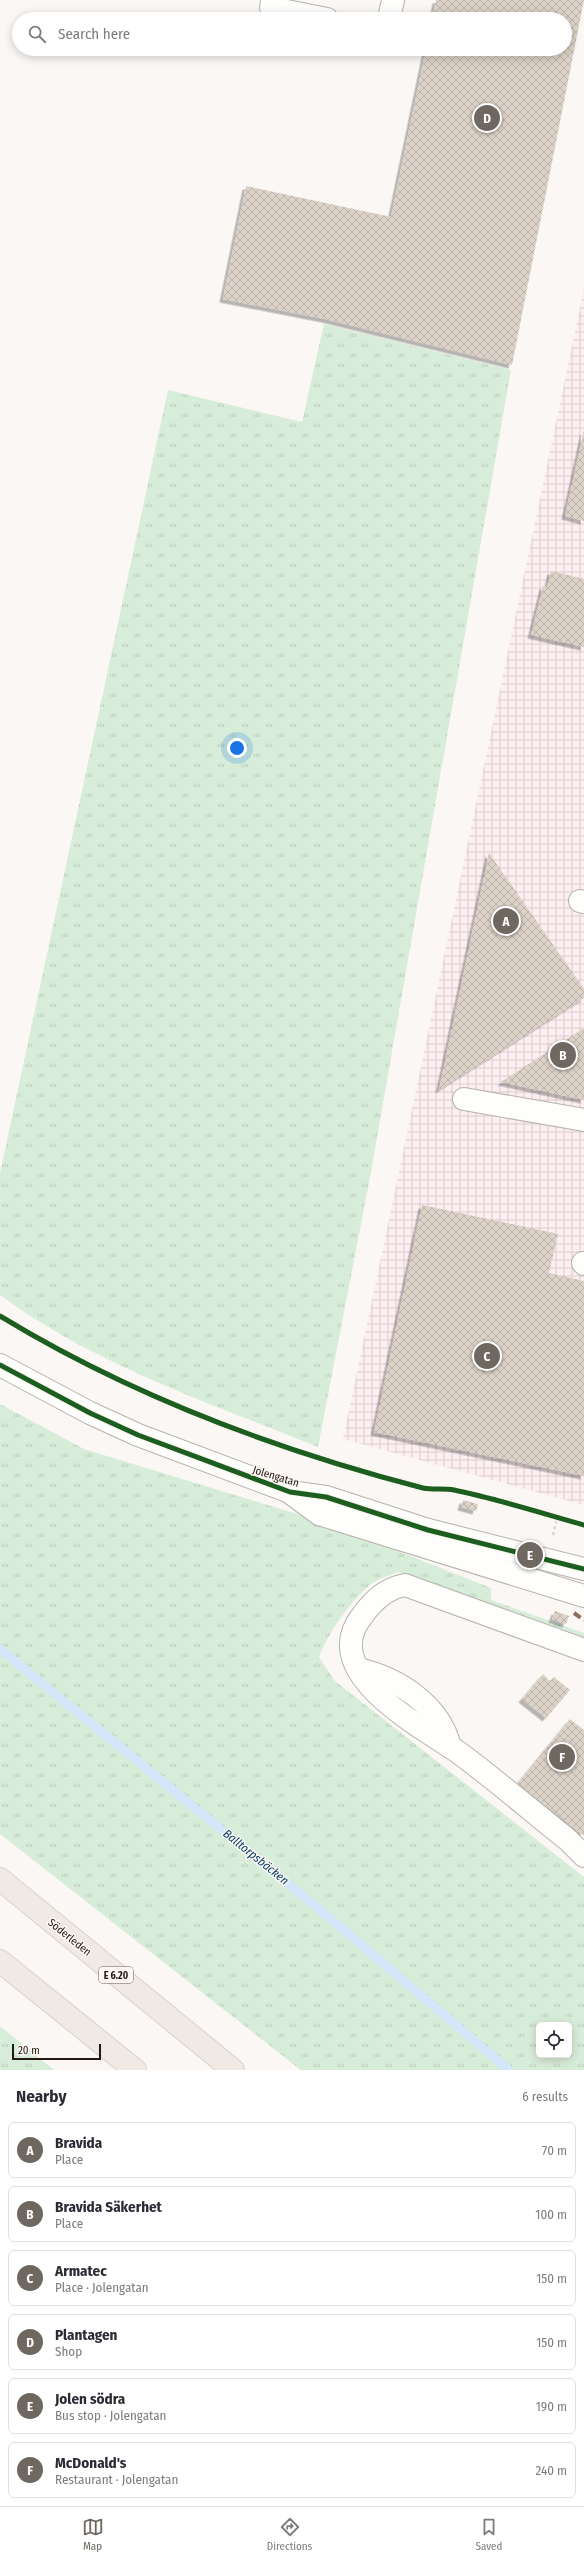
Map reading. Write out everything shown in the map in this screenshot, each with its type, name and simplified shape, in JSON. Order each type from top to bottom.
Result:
[{"type":"highway","name":"Söderleden","points":[[0,1879],[233,2070]]},
{"type":"highway","points":[[0,1961],[135,2070]]},
{"type":"street","points":[[272,0],[271,8],[291,12]]},
{"type":"street","points":[[390,12],[393,0]]},
{"type":"street","points":[[464,1099],[584,1120]]},
{"type":"street","name":"Jolengatan","points":[[0,1365],[90,1413],[131,1432],[290,1492],[326,1497],[428,1530],[584,1569]]},
{"type":"street","name":"Jolengatan","points":[[290,1492],[320,1514],[584,1596]]},
{"type":"street","points":[[584,1650],[405,1586],[395,1587],[380,1596],[358,1621],[351,1637],[351,1645],[358,1669],[380,1696],[402,1716],[450,1747],[568,1840],[584,1856]]},
{"type":"path","points":[[553,1536],[558,1518]]},
{"type":"shaded area","points":[[584,289],[584,1505],[343,1439]]},
{"type":"green space","points":[[324,324],[511,370],[371,1172],[318,1447],[154,1381],[114,1362],[37,1320],[0,1295],[0,1173],[168,390],[302,422]]},
{"type":"green space","points":[[0,1404],[84,1449],[330,1524],[491,1588],[491,1600],[584,1633],[584,1638],[398,1572],[374,1582],[358,1597],[342,1616],[328,1637],[319,1657],[335,1681],[584,1877],[584,2070],[301,2070],[0,1834]]},
{"type":"green space","points":[[0,2026],[54,2070],[0,2070]]},
{"type":"building","points":[[436,0],[584,0],[512,365],[325,319],[223,299],[246,186],[391,217],[425,56],[572,56],[572,12],[433,12]]},
{"type":"building","points":[[584,430],[584,521],[565,516]]},
{"type":"building","points":[[551,571],[584,579],[584,647],[531,635],[543,586],[547,587]]},
{"type":"building","points":[[489,853],[584,989],[584,998],[439,1090]]},
{"type":"building","points":[[584,1028],[584,1100],[501,1082]]},
{"type":"building","points":[[422,1205],[558,1234],[549,1273],[584,1281],[584,1476],[374,1432]]},
{"type":"building","points":[[463,1500],[478,1504],[476,1511],[461,1507]]},
{"type":"building","points":[[555,1611],[569,1616],[566,1624],[552,1619]]},
{"type":"building","points":[[543,1674],[550,1681],[554,1677],[570,1690],[546,1718],[522,1699]]},
{"type":"building","points":[[570,1719],[584,1730],[584,1836],[518,1783]]},
{"type":"waterway","name":"Balltorpsbäcken","points":[[0,1649],[325,1914],[509,2070]]},
{"type":"marked path","points":[[574,1613],[584,1620]]},
{"type":"cycle path","points":[[0,1316],[49,1345],[100,1371],[152,1395],[259,1438],[368,1473],[423,1488],[450,1489],[584,1525]]},
{"type":"cycle path","points":[[0,1365],[90,1413],[138,1435],[290,1492],[326,1497],[428,1530],[584,1569]]},
{"type":"place","name":"Plantagen","points":[[487,118]]},
{"type":"place","name":"Bravida","points":[[506,921]]},
{"type":"place","name":"Bravida Säkerhet","points":[[563,1055]]},
{"type":"place","name":"Armatec","points":[[487,1356]]},
{"type":"place","name":"Jolen södra","points":[[530,1555]]},
{"type":"place","name":"McDonald's","points":[[562,1757]]}]
